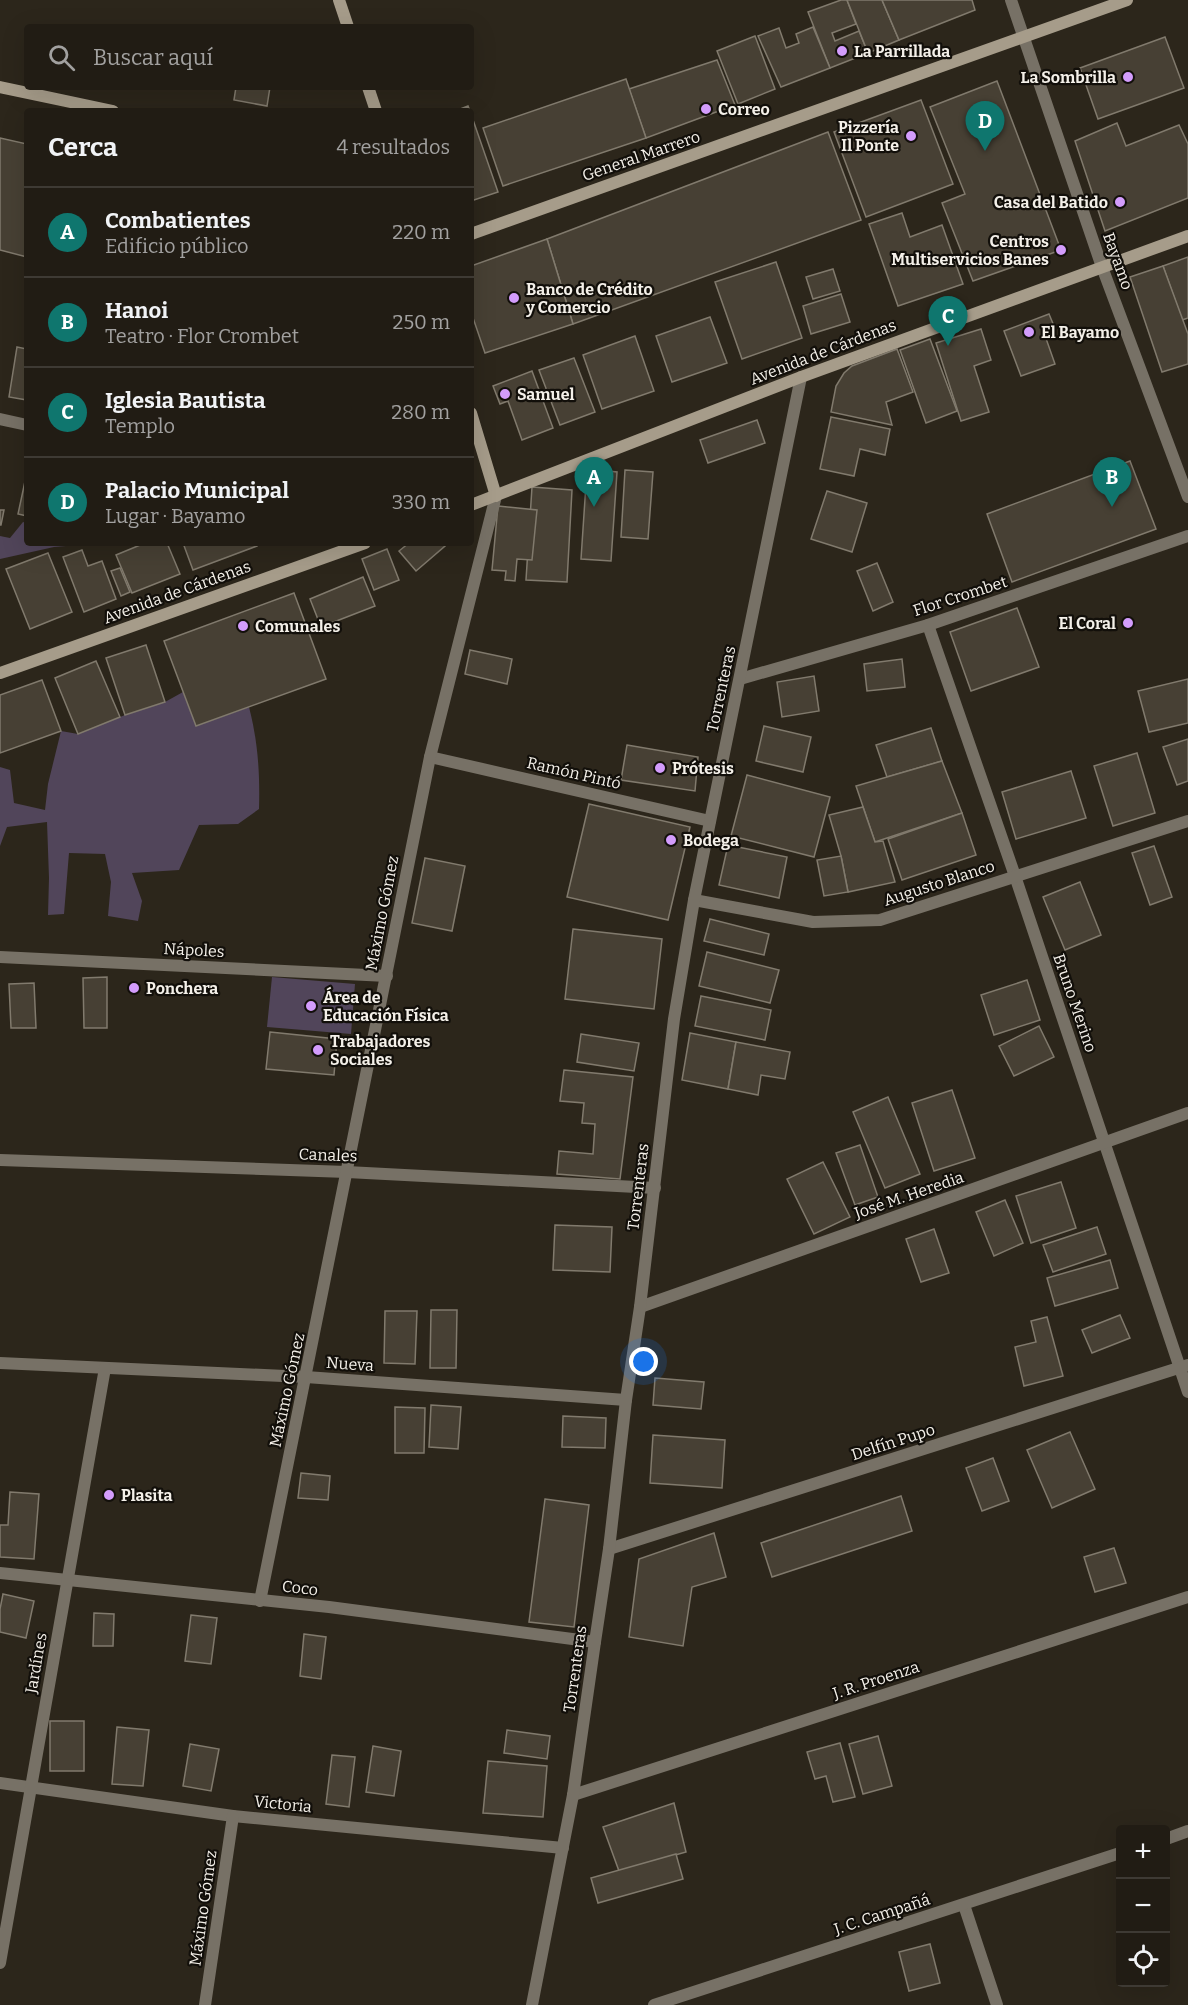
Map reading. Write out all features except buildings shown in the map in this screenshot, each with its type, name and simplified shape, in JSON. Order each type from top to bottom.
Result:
[{"type":"main road","points":[[339,0],[347,24]]},
{"type":"main road","name":"General Marrero","points":[[474,233],[1127,0]]},
{"type":"main road","points":[[0,87],[99,108]]},
{"type":"main road","points":[[369,90],[375,108]]},
{"type":"main road","name":"Avenida de Cárdenas","points":[[474,504],[801,377],[1188,236]]},
{"type":"main road","points":[[474,423],[496,496]]},
{"type":"main road","name":"Avenida de Cárdenas","points":[[0,673],[357,546]]},
{"type":"street","name":"Bayamo","points":[[1011,0],[1102,267],[1188,497]]},
{"type":"street","name":"Torrenteras","points":[[532,2005],[573,1795],[609,1549],[674,1019],[694,900],[801,377]]},
{"type":"street","points":[[0,419],[24,424]]},
{"type":"street","name":"Máximo Gómez","points":[[260,1600],[430,757],[496,496]]},
{"type":"street","name":"Flor Crombet","points":[[740,679],[928,625],[1188,536]]},
{"type":"street","name":"Bruno Merino","points":[[928,625],[1104,1143],[1184,1367],[1188,1392]]},
{"type":"street","name":"Ramón Pintó","points":[[430,757],[710,821]]},
{"type":"street","name":"Augusto Blanco","points":[[694,900],[813,922],[880,920],[1188,821]]},
{"type":"street","name":"Nápoles","points":[[0,957],[387,976]]},
{"type":"street","name":"José M. Heredia","points":[[640,1307],[1188,1113]]},
{"type":"street","name":"Canales","points":[[0,1160],[347,1172],[655,1188]]},
{"type":"street","name":"Nueva","points":[[0,1363],[306,1377],[626,1400]]},
{"type":"street","name":"Delfín Pupo","points":[[609,1549],[1184,1367]]},
{"type":"street","name":"Jardínes","points":[[0,1963],[105,1368]]},
{"type":"street","name":"Coco","points":[[0,1573],[329,1607],[595,1642]]},
{"type":"street","name":"J. R. Proenza","points":[[573,1795],[1188,1597]]},
{"type":"street","name":"Victoria","points":[[0,1783],[233,1816],[563,1848]]},
{"type":"street","name":"Máximo Gómez","points":[[205,2005],[233,1816]]},
{"type":"street","points":[[1170,1838],[1188,1831]]},
{"type":"street","name":"J. C. Campañá","points":[[654,2005],[1116,1855]]},
{"type":"street","points":[[964,1905],[997,2005]]},
{"type":"shaded area","points":[[23,522],[24,546],[66,546],[0,559],[0,536],[10,538]]},
{"type":"shaded area","points":[[183,692],[196,726],[249,707],[258,758],[259,809],[238,824],[199,825],[179,870],[132,873],[142,901],[138,921],[108,916],[111,882],[105,854],[69,853],[64,914],[48,915],[47,822],[7,827],[0,846],[0,767],[10,770],[14,803],[45,810],[48,784],[61,731],[78,734],[165,702]]},
{"type":"shaded area","name":"Área de Educación Física","points":[[272,977],[355,984],[351,1034],[267,1027]]},
{"type":"place","name":"La Parrillada","points":[[842,51]]},
{"type":"place","name":"La Sombrilla","points":[[1128,77]]},
{"type":"place","name":"Correo","points":[[706,109]]},
{"type":"place","name":"Pizzería Il Ponte","points":[[911,136]]},
{"type":"place","name":"Palacio Municipal","points":[[985,151]]},
{"type":"place","name":"Casa del Batido","points":[[1120,202]]},
{"type":"place","name":"Centros Multiservicios Banes","points":[[1061,250]]},
{"type":"place","name":"Banco de Crédito y Comercio","points":[[514,298]]},
{"type":"place","name":"El Bayamo","points":[[1029,332]]},
{"type":"place","name":"Iglesia Bautista","points":[[948,346]]},
{"type":"place","name":"Samuel","points":[[505,394]]},
{"type":"place","name":"Combatientes","points":[[594,507]]},
{"type":"place","name":"Hanoi","points":[[1112,507]]},
{"type":"place","name":"El Coral","points":[[1128,623]]},
{"type":"place","name":"Comunales","points":[[243,626]]},
{"type":"place","name":"Prótesis","points":[[660,768]]},
{"type":"place","name":"Bodega","points":[[671,840]]},
{"type":"place","name":"Ponchera","points":[[134,988]]},
{"type":"place","name":"Área de Educación Física","points":[[311,1006]]},
{"type":"place","name":"Trabajadores Sociales","points":[[318,1050]]},
{"type":"place","name":"Plasita","points":[[109,1495]]}]
